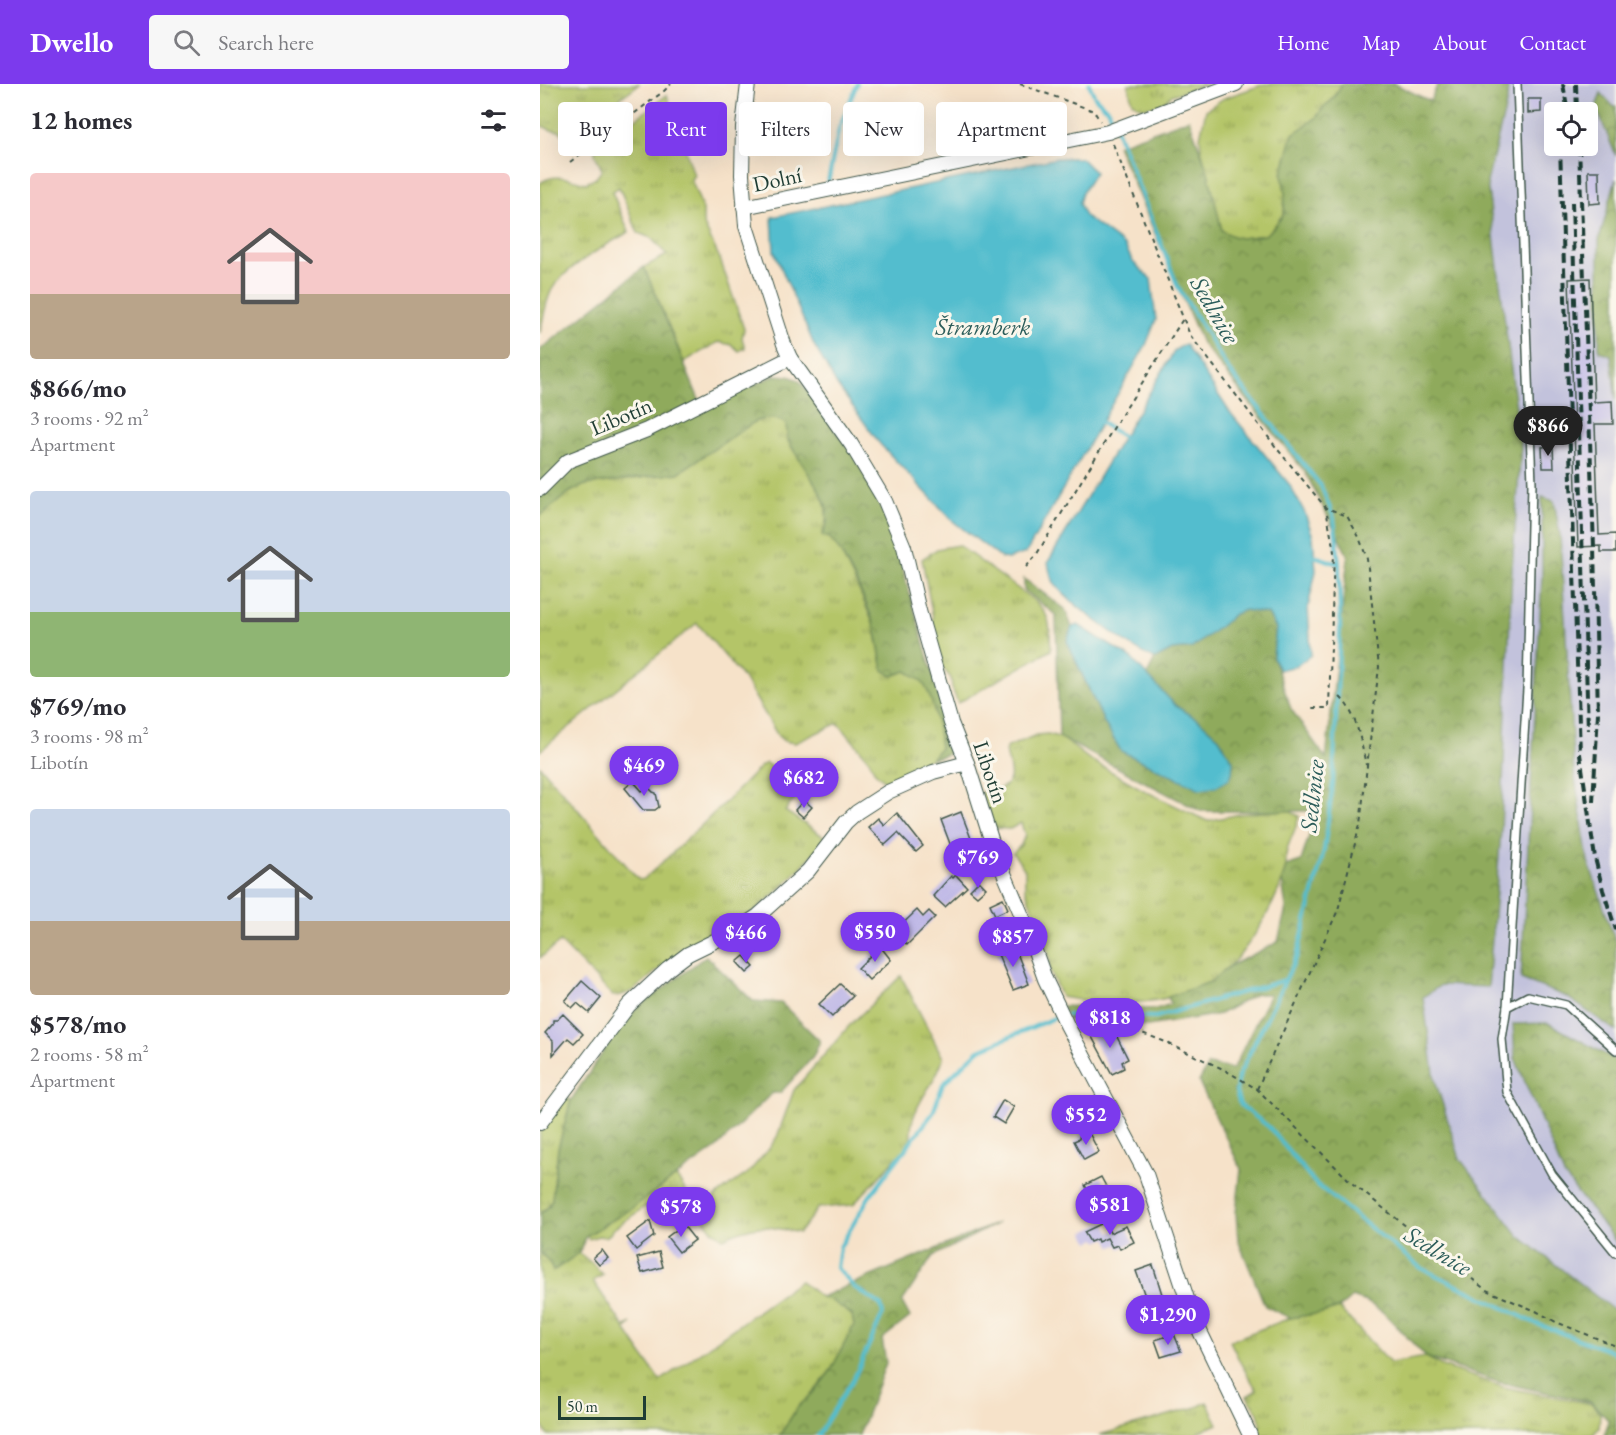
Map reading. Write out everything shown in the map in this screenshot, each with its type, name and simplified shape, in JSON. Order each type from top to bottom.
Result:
[{"type":"street","name":"Libotín","points":[[748,84],[743,127],[742,175],[746,226],[790,358],[851,444],[885,501],[904,548],[948,714],[967,764],[995,852],[1067,1025],[1146,1174],[1192,1317],[1250,1435]]},
{"type":"street","name":"Dolní","points":[[744,207],[1108,132],[1236,84]]},
{"type":"street","name":"Libotín","points":[[540,489],[568,461],[647,430],[790,358]]},
{"type":"street","points":[[540,1123],[628,1005],[668,969],[688,954],[737,930],[758,916],[808,871],[846,822],[857,812],[888,792],[924,776],[967,764]]},
{"type":"lane","points":[[1517,84],[1532,483],[1527,689],[1508,1007],[1502,1039],[1508,1092],[1552,1174],[1616,1253]]},
{"type":"lane","points":[[1508,1007],[1528,996],[1566,1005],[1616,1050]]},
{"type":"path","points":[[570,162],[671,84]]},
{"type":"path","points":[[1020,84],[1094,111],[1108,132],[1190,335],[1279,452],[1329,509],[1347,516],[1359,537],[1367,559],[1379,667],[1360,824],[1338,910],[1257,1089]]},
{"type":"path","points":[[1026,567],[1035,557],[1116,423],[1184,318]]},
{"type":"path","points":[[1309,708],[1329,708],[1334,552],[1329,509]]},
{"type":"path","points":[[1340,697],[1346,704],[1358,734],[1367,768]]},
{"type":"path","points":[[1067,1025],[1113,1024],[1162,1041],[1231,1073],[1257,1089],[1353,1184],[1486,1290],[1616,1346]]},
{"type":"shaded area","points":[[1438,84],[1616,84],[1616,1337],[1365,1075],[1430,102]]},
{"type":"green space","points":[[540,84],[639,84],[615,102],[558,102],[558,131],[540,125]]},
{"type":"green space","points":[[1128,84],[1207,84],[1172,95],[1160,105],[1142,108],[1132,102]]},
{"type":"green space","points":[[1265,84],[1342,84],[1333,99],[1316,118],[1293,135],[1282,174],[1285,192],[1284,213],[1265,235],[1235,237],[1222,231],[1200,137],[1206,110],[1224,98]]},
{"type":"green space","points":[[1342,84],[1395,84],[1430,101],[1438,84],[1508,84],[1507,101],[1487,182],[1521,447],[1512,568],[1501,831],[1488,987],[1441,985],[1423,997],[1435,1080],[1460,1159],[1519,1236],[1616,1312],[1616,1435],[1604,1435],[1609,1421],[1591,1402],[1498,1382],[1426,1357],[1383,1312],[1367,1302],[1352,1297],[1339,1308],[1290,1318],[1265,1306],[1238,1240],[1236,1213],[1241,1169],[1199,1082],[1208,1065],[1233,1069],[1270,994],[1256,994],[1220,1014],[1148,1026],[1069,1020],[1062,1006],[1156,1009],[1171,1004],[1168,997],[1210,982],[1228,967],[1278,942],[1286,908],[1282,880],[1286,866],[1301,861],[1317,811],[1200,811],[1059,737],[1056,615],[1024,590],[1024,579],[1065,609],[1072,627],[1069,634],[1075,660],[1105,724],[1121,751],[1177,779],[1233,761],[1219,738],[1200,721],[1176,706],[1147,675],[1155,659],[1172,650],[1192,648],[1234,614],[1245,610],[1268,614],[1276,628],[1273,657],[1291,709],[1326,759],[1348,556],[1305,472],[1202,343],[1117,145],[1189,119],[1208,172],[1222,231],[1241,238],[1265,235],[1284,214],[1285,192],[1282,174],[1293,134],[1316,118],[1333,99]]},
{"type":"green space","points":[[1601,93],[1614,107],[1616,106],[1616,156],[1598,112]]},
{"type":"green space","points":[[667,95],[669,102],[658,102]]},
{"type":"green space","points":[[645,112],[645,156],[688,156],[694,175],[691,179],[703,210],[703,223],[720,259],[744,329],[742,338],[745,348],[739,351],[732,345],[718,342],[684,362],[644,267],[667,255],[651,238],[638,233],[619,187],[612,192],[629,232],[588,257],[559,280],[548,297],[540,333],[540,183],[556,177],[586,183],[596,178],[602,170],[596,156],[633,156],[633,121]]},
{"type":"green space","points":[[1616,179],[1616,400],[1611,355],[1599,351],[1599,240]]},
{"type":"green space","points":[[644,267],[702,407],[776,375],[789,376],[799,380],[853,455],[874,491],[892,532],[955,752],[931,759],[940,748],[933,708],[925,686],[906,671],[892,676],[883,670],[872,620],[856,581],[836,545],[830,538],[822,536],[827,523],[826,505],[788,441],[786,424],[779,420],[756,421],[678,473],[585,485],[570,492],[540,516],[540,350]]},
{"type":"green space","points":[[769,418],[781,420],[786,424],[789,442],[823,497],[826,521],[822,534],[830,537],[837,545],[859,590],[875,628],[883,670],[892,676],[906,671],[925,686],[936,716],[940,748],[931,759],[885,781],[875,772],[869,760],[838,723],[795,743],[784,741],[778,736],[745,680],[697,623],[540,751],[540,516],[570,492],[585,485],[678,473],[756,421]]},
{"type":"green space","points":[[1542,497],[1554,501],[1560,535],[1574,772],[1588,861],[1616,943],[1616,1031],[1567,997],[1521,979],[1542,576]]},
{"type":"green space","points":[[958,545],[1041,607],[1049,623],[1051,650],[958,703],[951,678],[936,660],[930,627],[933,618],[922,559],[937,549]]},
{"type":"green space","points":[[1048,734],[1062,738],[1089,759],[1147,792],[1207,821],[1240,814],[1287,810],[1299,816],[1287,850],[1285,872],[1265,918],[1233,963],[1208,983],[1173,997],[1136,1002],[1098,1002],[1061,997],[1050,970],[1050,957],[1025,888],[1025,870],[1013,853],[1021,845],[1025,835],[1021,823],[1010,829],[993,828],[981,792],[998,789],[1006,785],[1009,780],[1010,771],[1006,748],[1036,735]]},
{"type":"green space","points":[[766,763],[800,792],[785,811],[826,838],[763,904],[729,928],[660,969],[633,990],[621,995],[613,996],[560,942],[540,958],[540,766],[639,880],[644,879]]},
{"type":"green space","points":[[706,956],[753,1001],[781,1003],[820,1041],[813,1057],[780,1093],[772,1093],[716,1148],[629,1210],[586,1236],[579,1253],[553,1271],[550,1263],[540,1252],[540,1214],[549,1206],[552,1199],[558,1149],[571,1100],[613,1037],[635,1010]]},
{"type":"green space","points":[[901,976],[943,1058],[913,1118],[911,1142],[853,1205],[818,1208],[799,1233],[760,1227],[723,1238],[711,1229],[701,1216],[703,1208],[748,1173],[769,1149],[777,1137],[794,1090],[850,1025]]},
{"type":"green space","points":[[1548,1023],[1616,1060],[1616,1242],[1564,1175],[1515,1058],[1513,1024]]},
{"type":"green space","points":[[566,1098],[571,1100],[558,1149],[552,1199],[540,1214],[540,1131]]},
{"type":"green space","points":[[676,1176],[692,1200],[652,1213],[646,1206],[605,1237],[598,1236],[589,1239],[586,1236],[629,1210]]},
{"type":"green space","points":[[998,1223],[933,1256],[902,1302],[910,1317],[882,1339],[886,1363],[859,1435],[780,1435],[797,1408],[815,1391],[831,1370],[854,1325],[852,1315],[830,1300],[821,1297]]},
{"type":"green space","points":[[540,1252],[550,1263],[553,1271],[579,1253],[594,1265],[603,1275],[593,1281],[624,1327],[631,1323],[625,1329],[660,1381],[800,1281],[821,1297],[830,1300],[852,1315],[854,1325],[831,1370],[815,1391],[797,1408],[780,1435],[547,1435],[540,1422]]},
{"type":"green space","points":[[1339,1308],[1390,1363],[1426,1357],[1442,1366],[1503,1387],[1592,1404],[1600,1414],[1599,1427],[1593,1435],[1258,1435],[1256,1430],[1261,1424],[1258,1413],[1247,1396],[1257,1390],[1230,1341],[1290,1318]]},
{"type":"green space","points":[[1207,1402],[1218,1424],[1198,1432],[1199,1435],[1100,1435],[1197,1407]]},
{"type":"water","name":"Štramberk","points":[[1057,158],[1081,158],[1095,172],[1082,193],[1079,203],[1085,216],[1125,246],[1133,262],[1151,279],[1156,320],[1146,345],[1026,553],[1008,559],[1001,558],[954,522],[880,444],[837,385],[814,345],[774,251],[772,217]]},
{"type":"water","points":[[1185,344],[1229,411],[1289,484],[1305,513],[1313,537],[1316,571],[1308,607],[1311,655],[1296,666],[1279,670],[1273,657],[1276,628],[1268,614],[1245,610],[1234,614],[1192,648],[1172,650],[1155,659],[1133,647],[1086,613],[1062,592],[1051,576],[1048,562],[1175,350]]},
{"type":"water","points":[[1078,625],[1131,658],[1176,706],[1200,721],[1219,738],[1233,761],[1232,773],[1228,780],[1217,786],[1200,789],[1121,751],[1105,724],[1067,641],[1072,627]]},
{"type":"building","points":[[1528,99],[1541,99],[1541,112],[1528,113]]},
{"type":"building","points":[[1588,171],[1599,171],[1600,203],[1589,204]]},
{"type":"building","points":[[1590,278],[1594,402],[1612,401],[1613,424],[1595,424],[1599,535],[1616,534],[1616,552],[1601,552],[1601,546],[1578,547],[1569,279]]},
{"type":"building","points":[[1553,446],[1554,468],[1543,468],[1542,447]]},
{"type":"building","points":[[633,781],[642,791],[648,787],[656,793],[659,807],[655,810],[643,810],[625,788]]},
{"type":"building","points":[[804,800],[812,807],[803,817],[795,810]]},
{"type":"building","points":[[961,812],[972,841],[952,849],[941,820]]},
{"type":"building","points":[[897,813],[923,846],[916,852],[898,833],[885,845],[868,827],[878,818],[884,825]]},
{"type":"building","points":[[956,875],[967,887],[945,907],[933,896],[951,876],[953,878]]},
{"type":"building","points":[[979,881],[986,888],[977,896],[970,890]]},
{"type":"building","points":[[1003,898],[1008,909],[995,915],[990,904]]},
{"type":"building","points":[[917,910],[923,917],[929,911],[935,917],[907,945],[895,931]]},
{"type":"building","points":[[1014,945],[1029,984],[1013,990],[997,952]]},
{"type":"building","points":[[880,946],[891,960],[869,980],[858,968]]},
{"type":"building","points":[[744,956],[754,967],[747,973],[737,962]]},
{"type":"building","points":[[582,981],[601,998],[589,1013],[577,1003],[572,1008],[565,1001]]},
{"type":"building","points":[[840,984],[853,996],[832,1017],[819,1004]]},
{"type":"building","points":[[563,1014],[583,1034],[574,1043],[568,1038],[553,1055],[553,1041],[545,1033],[553,1024],[553,1020],[557,1020]]},
{"type":"building","points":[[1111,1025],[1128,1059],[1122,1062],[1124,1068],[1112,1074],[1091,1035]]},
{"type":"building","points":[[1003,1100],[1014,1107],[1004,1124],[993,1117]]},
{"type":"building","points":[[1089,1133],[1099,1152],[1084,1160],[1074,1141],[1079,1139],[1080,1134],[1084,1136]]},
{"type":"building","points":[[1101,1177],[1109,1192],[1093,1201],[1085,1185]]},
{"type":"building","points":[[650,1221],[654,1236],[636,1250],[627,1238]]},
{"type":"building","points":[[1105,1222],[1110,1233],[1126,1226],[1134,1242],[1120,1249],[1118,1245],[1112,1247],[1107,1238],[1098,1242],[1097,1239],[1090,1242],[1084,1232]]},
{"type":"building","points":[[683,1225],[695,1240],[679,1252],[667,1237]]},
{"type":"building","points":[[602,1250],[608,1258],[599,1265],[593,1258]]},
{"type":"building","points":[[659,1252],[663,1267],[642,1273],[637,1258]]},
{"type":"building","points":[[1153,1265],[1165,1304],[1150,1310],[1136,1271]]},
{"type":"building","points":[[1174,1334],[1181,1351],[1161,1357],[1155,1340]]},
{"type":"waterway","points":[[827,187],[839,128],[857,84]]},
{"type":"waterway","name":"Sedlnice","points":[[1089,84],[1095,97],[1109,111],[1178,287],[1228,369],[1321,486],[1334,518],[1339,564],[1340,628],[1333,783],[1324,850],[1297,956],[1238,1077],[1236,1092],[1240,1105],[1269,1127],[1315,1183],[1421,1268],[1537,1324],[1616,1354]]},
{"type":"waterway","points":[[1098,421],[1127,439]]},
{"type":"waterway","points":[[1311,555],[1339,564]]},
{"type":"waterway","points":[[1067,1015],[1156,1017],[1285,980]]},
{"type":"waterway","points":[[818,1435],[854,1378],[883,1314],[881,1305],[854,1287],[837,1268],[840,1247],[869,1197],[933,1113],[943,1084],[979,1050],[1059,1016]]},
{"type":"railway","points":[[1563,84],[1566,102]]},
{"type":"railway","points":[[1576,84],[1577,102]]},
{"type":"railway","points":[[1560,156],[1580,754],[1595,858],[1616,930]]},
{"type":"railway","points":[[1579,156],[1598,713],[1593,802]]},
{"type":"railway","points":[[1572,202],[1588,730]]}]
